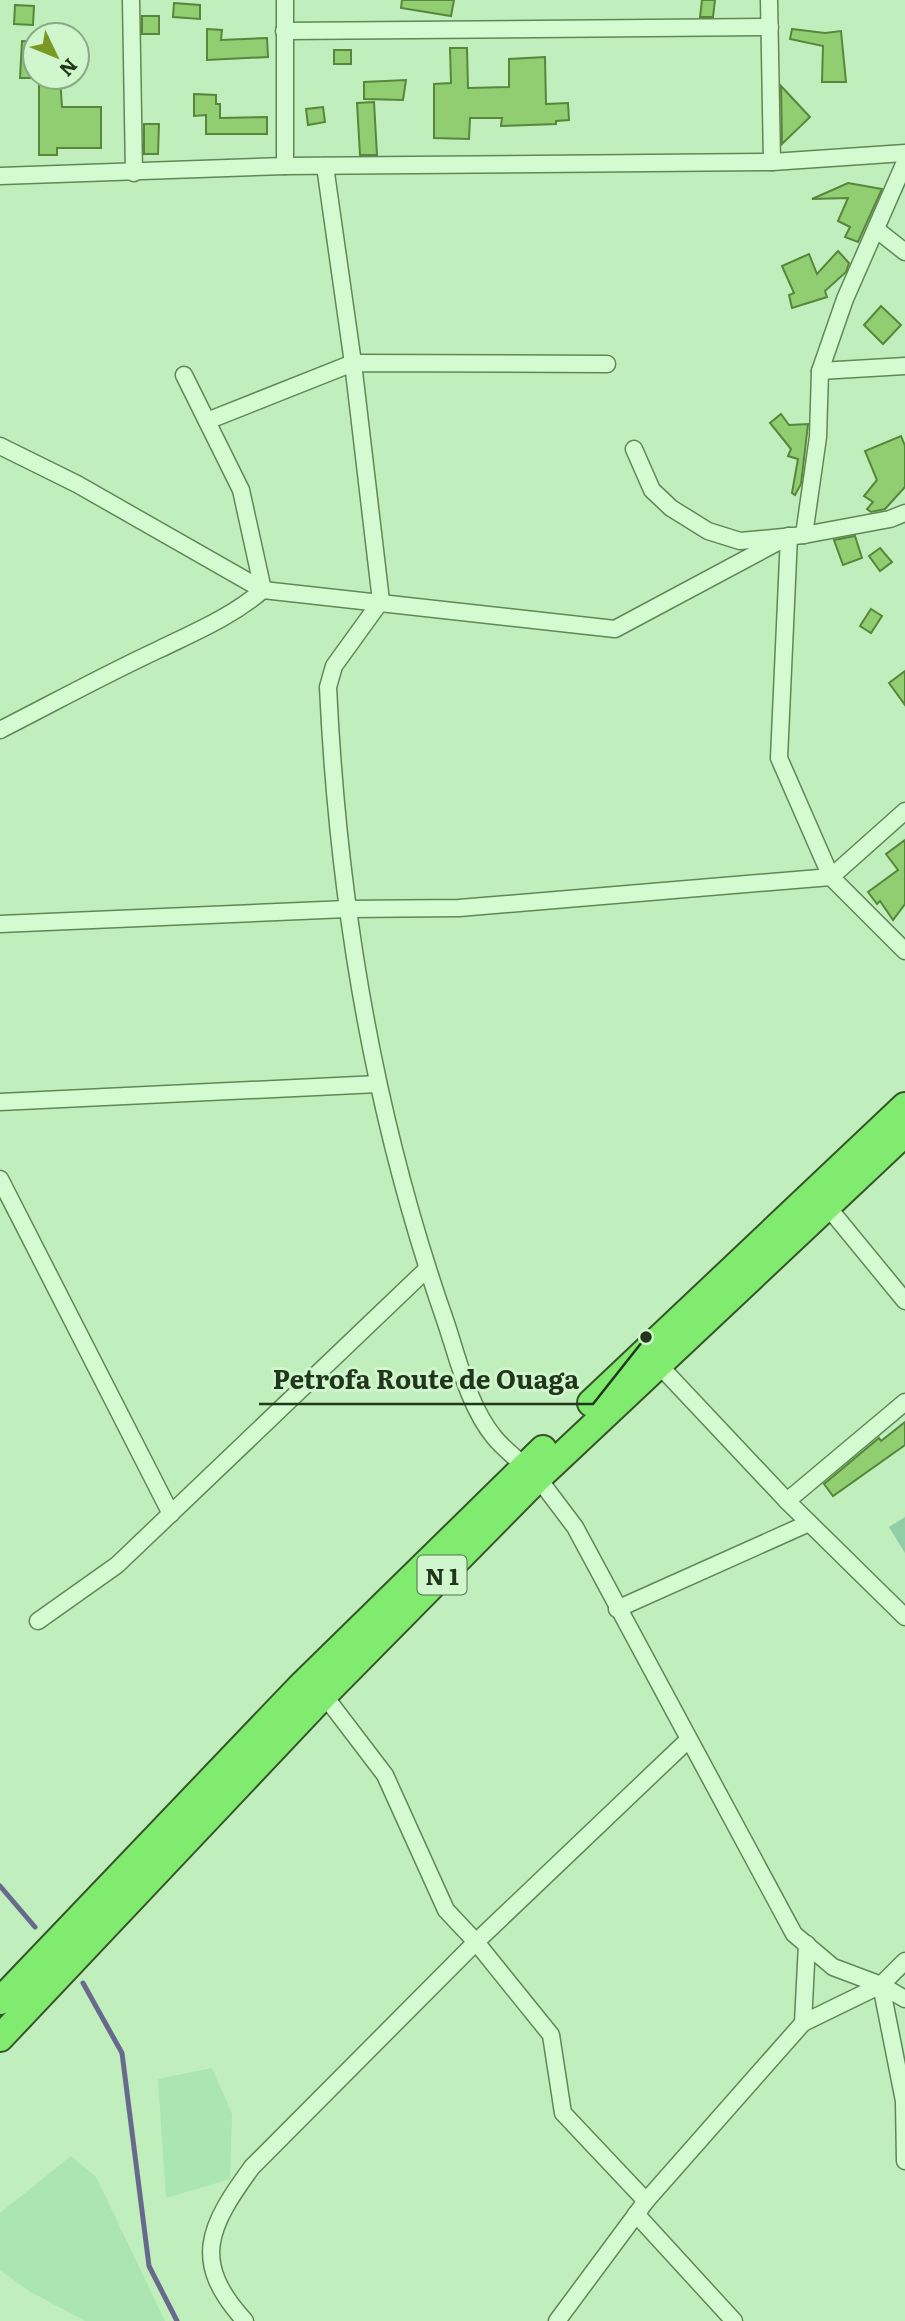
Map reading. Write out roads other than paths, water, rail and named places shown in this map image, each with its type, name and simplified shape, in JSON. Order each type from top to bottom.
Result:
[{"type":"highway","name":"N 1","points":[[0,2001],[300,1687],[611,1397],[905,1106]]},
{"type":"highway","name":"N 1","points":[[611,1397],[660,1365],[905,1133]]},
{"type":"highway","name":"N 1","points":[[0,2038],[531,1472]]},
{"type":"street","points":[[131,0],[134,173]]},
{"type":"street","points":[[285,0],[285,166]]},
{"type":"street","points":[[769,0],[772,162]]},
{"type":"street","points":[[284,31],[770,27]]},
{"type":"street","points":[[0,176],[285,166],[772,162],[905,153]]},
{"type":"street","points":[[905,162],[845,299],[820,371],[818,437],[796,535],[779,758],[831,877],[905,951]]},
{"type":"street","points":[[326,166],[381,601],[334,666],[328,687],[347,909],[378,1084],[427,1269],[475,1405],[494,1437],[531,1472],[575,1527],[794,1934],[833,1967],[881,1985],[905,1999]]},
{"type":"street","points":[[877,230],[905,251]]},
{"type":"street","points":[[207,421],[353,363],[607,364]]},
{"type":"street","points":[[820,371],[905,366]]},
{"type":"street","points":[[184,374],[241,490],[263,590]]},
{"type":"street","points":[[0,446],[77,484],[263,590],[615,629],[796,535]]},
{"type":"street","points":[[634,449],[652,490],[708,531],[740,541],[796,535],[890,519],[905,513]]},
{"type":"street","points":[[0,730],[160,648],[200,632],[239,610],[263,590]]},
{"type":"street","points":[[0,924],[347,909],[459,908],[831,877],[905,811]]},
{"type":"street","points":[[0,1102],[378,1084]]},
{"type":"street","points":[[0,1178],[170,1514]]},
{"type":"street","points":[[827,1206],[905,1301]]},
{"type":"street","points":[[38,1621],[117,1565],[427,1269]]},
{"type":"street","points":[[660,1365],[787,1501],[905,1617]]},
{"type":"street","points":[[787,1501],[905,1402]]},
{"type":"street","points":[[617,1609],[809,1523]]},
{"type":"street","points":[[324,1695],[385,1775],[446,1910],[476,1942],[551,2035],[563,2113],[734,2321]]},
{"type":"street","points":[[245,2321],[228,2303],[214,2276],[209,2249],[233,2193],[252,2167],[476,1942],[688,1740]]},
{"type":"street","points":[[803,2024],[807,1944]]},
{"type":"street","points":[[557,2321],[641,2207],[803,2024],[881,1985],[905,1961]]},
{"type":"street","points":[[881,1985],[904,2101],[905,2161]]},
{"type":"waterway","points":[[0,1886],[35,1927]]},
{"type":"waterway","points":[[83,1983],[122,2053],[149,2266],[177,2321]]},
{"type":"place","name":"Petrofa Route de Ouaga","points":[[646,1337]]}]
